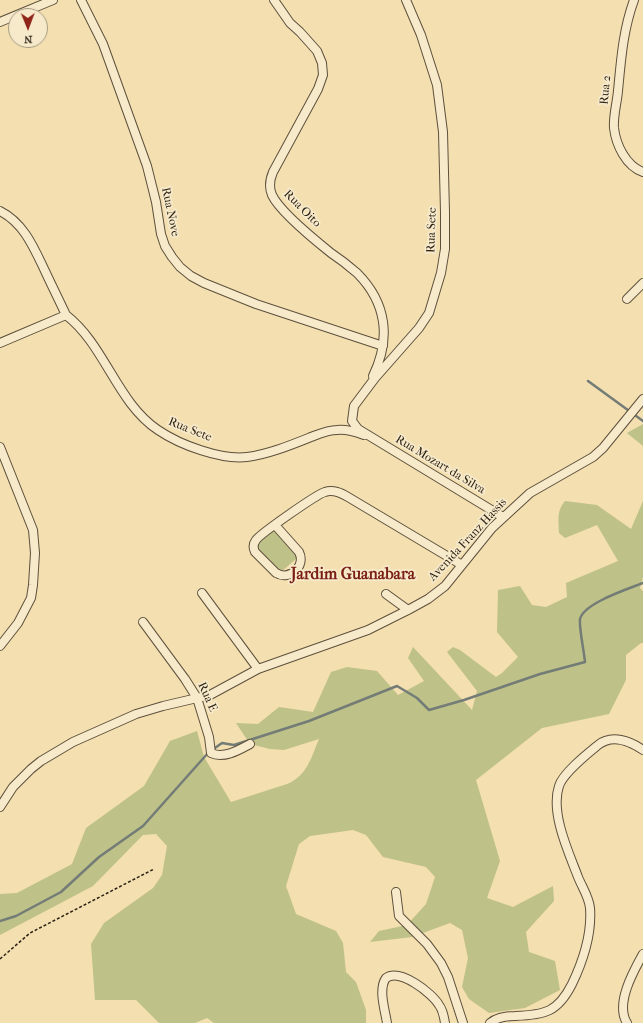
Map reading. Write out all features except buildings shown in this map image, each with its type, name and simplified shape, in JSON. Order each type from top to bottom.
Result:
[{"type":"street","points":[[0,22],[53,0]]},
{"type":"street","name":"Rua Nove","points":[[81,0],[103,44],[147,166],[156,202],[161,234],[165,246],[180,267],[191,276],[204,283],[256,304],[383,346]]},
{"type":"street","name":"Rua Oito","points":[[274,0],[287,19],[317,51],[322,63],[323,74],[318,89],[273,172],[270,180],[272,196],[285,212],[330,252],[358,274],[378,302],[383,319],[383,346],[379,361],[368,386]]},
{"type":"street","name":"Rua Sete","points":[[364,432],[354,425],[352,416],[354,406],[368,386],[419,328],[429,313],[441,273],[445,249],[443,132],[438,85],[421,35],[406,0]]},
{"type":"street","name":"Rua 2","points":[[634,0],[622,45],[614,127],[618,143],[626,159],[635,169],[643,172]]},
{"type":"street","points":[[0,211],[20,226],[30,239],[66,315],[0,343]]},
{"type":"street","points":[[626,299],[643,283]]},
{"type":"street","name":"Rua Sete","points":[[66,315],[86,334],[115,380],[142,416],[149,423],[168,436],[186,444],[211,452],[237,457],[262,454],[335,430],[356,432],[379,442]]},
{"type":"street","name":"Avenida Franz Hassis","points":[[0,807],[13,787],[31,768],[40,761],[73,742],[136,714],[218,691],[258,669],[358,634],[383,623],[428,599],[445,586],[503,517],[530,493],[592,457],[603,448],[643,399]]},
{"type":"street","name":"Rua Mozart da Silva","points":[[364,432],[503,517]]},
{"type":"street","points":[[0,447],[33,530],[35,553],[31,598],[18,623],[0,646]]},
{"type":"street","points":[[275,525],[300,555],[300,563],[298,568],[287,576],[280,576],[276,574],[255,552],[253,548],[254,542],[275,525],[326,491],[333,491],[348,497],[462,565]]},
{"type":"street","points":[[202,592],[258,669]]},
{"type":"street","points":[[386,594],[408,610]]},
{"type":"street","name":"Rua E","points":[[143,622],[170,656],[197,698],[213,755],[226,755],[250,744]]},
{"type":"street","points":[[490,1023],[502,1017],[541,1014],[554,1008],[565,996],[580,966],[589,930],[590,906],[566,845],[558,819],[557,796],[559,786],[566,775],[585,755],[602,742],[618,739],[628,742],[643,750]]},
{"type":"street","points":[[396,892],[399,916],[427,944],[441,963],[448,977],[463,1023]]},
{"type":"street","points":[[627,1023],[624,1017],[623,1004],[630,983],[643,954]]},
{"type":"street","points":[[387,1023],[383,984],[386,978],[394,975],[416,984],[435,999],[440,1005],[445,1023]]},
{"type":"path","points":[[0,959],[30,932],[154,869]]},
{"type":"green space","points":[[643,424],[643,446],[627,433]]},
{"type":"green space","points":[[565,501],[597,505],[631,529],[643,501],[643,577],[640,588],[643,591],[643,643],[626,655],[626,680],[609,714],[542,728],[476,780],[500,861],[487,898],[513,907],[553,886],[554,901],[526,932],[529,952],[555,961],[560,990],[525,1008],[489,1013],[469,999],[462,987],[468,958],[462,930],[450,923],[412,937],[370,942],[379,931],[407,925],[426,904],[435,877],[426,867],[383,857],[366,835],[353,830],[310,836],[299,844],[286,886],[296,914],[336,931],[343,943],[346,972],[356,982],[366,1010],[366,1023],[214,1023],[207,1018],[195,1023],[159,1023],[136,1000],[95,1000],[91,944],[104,923],[153,888],[162,875],[167,846],[156,834],[143,835],[93,886],[0,935],[0,894],[17,893],[72,864],[86,828],[144,786],[170,741],[197,731],[204,757],[231,802],[287,784],[294,781],[308,766],[319,739],[284,750],[270,749],[250,744],[236,723],[258,724],[279,707],[313,712],[331,672],[347,667],[377,671],[398,695],[424,681],[408,658],[413,647],[472,710],[477,691],[447,652],[453,647],[460,650],[496,677],[518,657],[497,632],[498,590],[520,586],[532,605],[546,607],[567,597],[566,583],[618,561],[597,525],[565,538],[559,533],[559,513]]},
{"type":"green space","points":[[273,530],[298,557],[280,573],[255,546]]},
{"type":"waterway","points":[[588,381],[643,421]]},
{"type":"waterway","points":[[212,750],[222,743],[234,745],[309,721],[397,686],[417,698],[429,710],[464,700],[540,674],[585,662],[580,623],[583,613],[589,607],[607,597],[643,583]]},
{"type":"waterway","points":[[0,921],[16,916],[61,892],[99,857],[143,826],[208,753]]},
{"type":"district","name":"Jardim Guanabara","points":[[353,575]]}]
